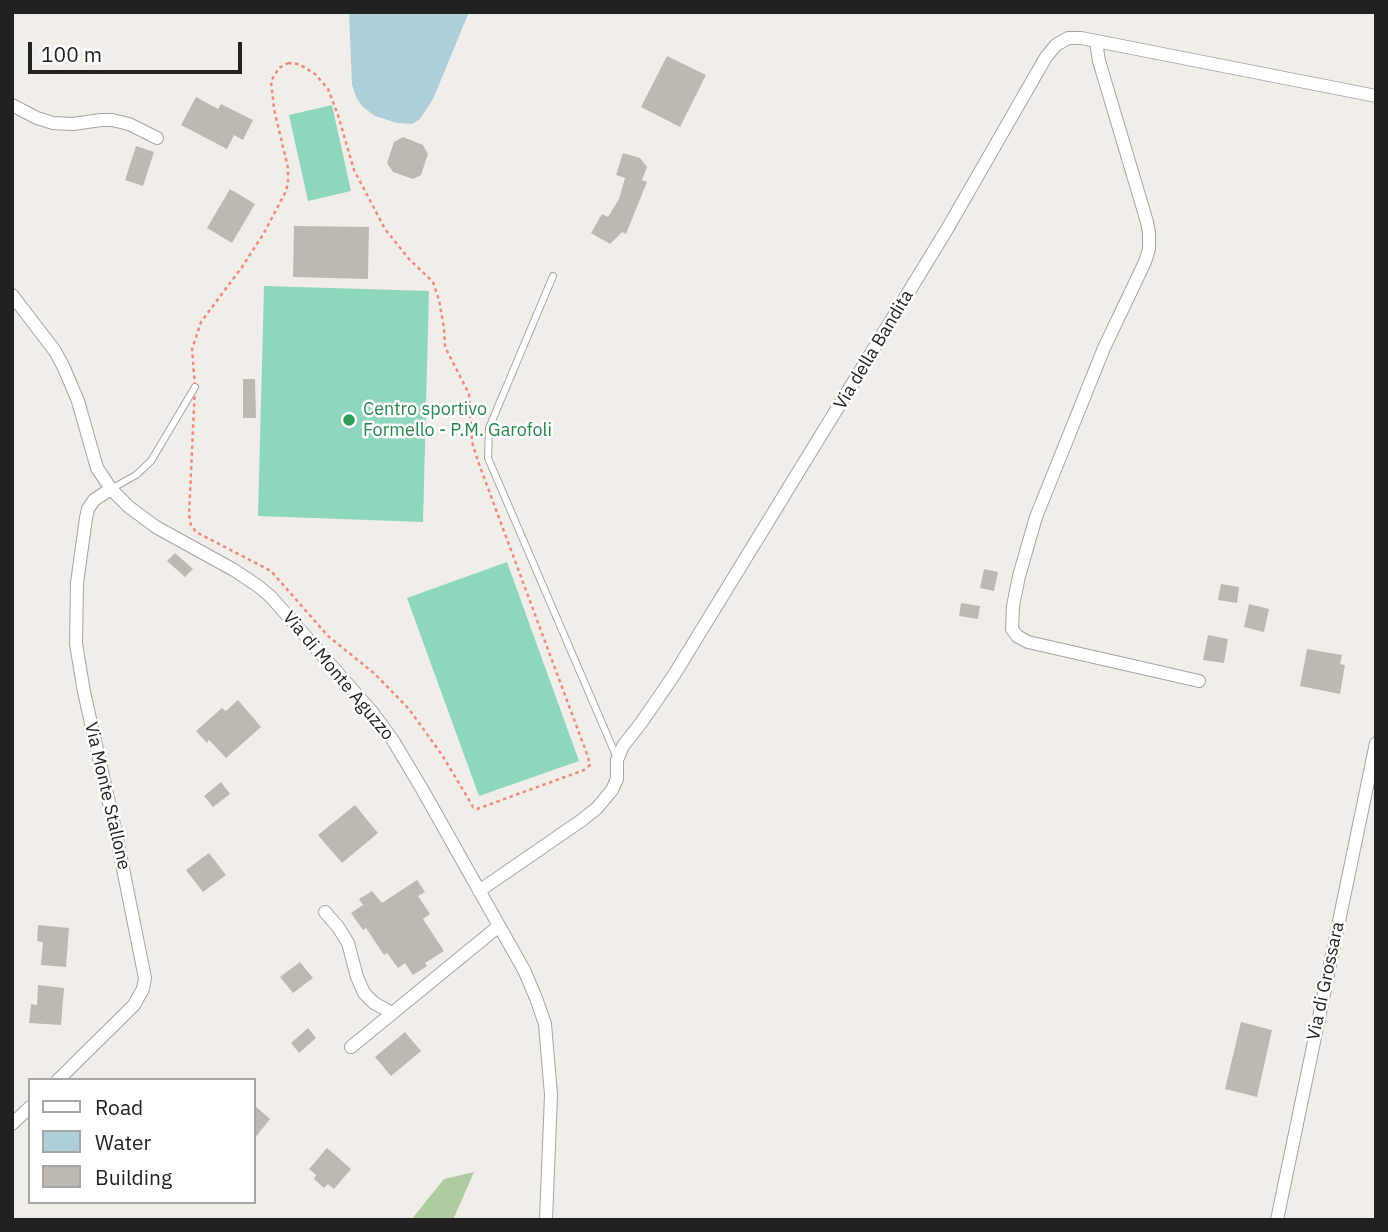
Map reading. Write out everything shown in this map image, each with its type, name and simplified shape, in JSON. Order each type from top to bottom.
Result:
[{"type":"street","name":"Via della Bandita","points":[[479,891],[582,820],[597,808],[615,784],[617,760],[623,746],[674,675],[946,231],[1046,57],[1056,45],[1068,38],[1081,38],[1376,96]]},
{"type":"street","points":[[1096,42],[1099,61],[1147,222],[1149,249],[1108,340],[1036,517],[1018,576],[1012,629],[1020,639],[1033,644],[1199,681]]},
{"type":"street","points":[[12,105],[53,123],[112,120],[129,124],[157,138]]},
{"type":"street","name":"Via di Monte Aguzzo","points":[[12,295],[55,351],[64,368],[75,392],[97,468],[111,489],[129,508],[156,527],[248,578],[265,591],[362,700],[389,735],[422,789],[499,926],[540,1007],[546,1033],[551,1095],[546,1220]]},
{"type":"street","name":"Via Monte Stallone","points":[[60,1078],[134,1005],[143,989],[145,978],[115,829],[83,691],[76,644],[77,583],[86,517],[94,500],[111,489]]},
{"type":"street","name":"Via di Grossara","points":[[1277,1220],[1376,743]]},
{"type":"street","points":[[325,912],[348,943],[364,993],[374,1003],[392,1013]]},
{"type":"street","points":[[351,1047],[499,926]]},
{"type":"street","points":[[12,1124],[28,1109]]},
{"type":"lane","points":[[553,276],[489,428],[488,458],[617,760]]},
{"type":"lane","points":[[111,489],[136,475],[151,461],[195,387]]},
{"type":"path","points":[[288,63],[299,64],[315,74],[328,89],[354,170],[385,229],[409,259],[433,282],[439,300],[445,347],[469,394],[472,442],[478,464],[590,765],[584,770],[477,809],[473,807],[442,755],[409,709],[375,674],[328,636],[271,571],[196,532],[191,525],[189,515],[195,387],[192,349],[201,322],[264,233],[288,184],[288,168],[274,109],[271,81],[279,68],[288,63]]},
{"type":"green space","points":[[332,105],[351,191],[308,201],[289,115]]},
{"type":"green space","points":[[264,286],[429,291],[423,522],[258,516]]},
{"type":"green space","points":[[507,562],[579,761],[479,796],[407,598]]},
{"type":"green space","points":[[474,1172],[453,1220],[411,1220],[444,1179]]},
{"type":"water","points":[[349,12],[469,12],[433,99],[420,119],[412,124],[397,123],[375,116],[357,99],[352,85]]},
{"type":"building","points":[[667,56],[706,75],[680,127],[641,107]]},
{"type":"building","points":[[196,97],[218,109],[221,104],[253,120],[243,140],[234,135],[227,149],[181,125]]},
{"type":"building","points":[[403,137],[423,145],[428,154],[421,175],[413,179],[393,172],[387,163],[394,142]]},
{"type":"building","points":[[136,146],[154,152],[143,186],[125,180]]},
{"type":"building","points":[[623,153],[640,158],[647,167],[642,180],[647,182],[626,234],[622,232],[610,244],[591,233],[602,214],[608,217],[619,199],[625,178],[616,175]]},
{"type":"building","points":[[230,189],[255,204],[232,243],[207,228]]},
{"type":"building","points":[[294,226],[369,227],[368,279],[293,277]]},
{"type":"building","points":[[243,379],[255,379],[256,418],[243,418]]},
{"type":"building","points":[[175,553],[193,569],[185,577],[167,561]]},
{"type":"building","points":[[984,569],[998,572],[994,591],[980,588]]},
{"type":"building","points":[[1221,584],[1239,587],[1237,603],[1218,600]]},
{"type":"building","points":[[961,603],[980,606],[978,619],[959,616]]},
{"type":"building","points":[[1249,604],[1269,609],[1264,632],[1244,627]]},
{"type":"building","points":[[1208,635],[1228,639],[1224,663],[1203,660]]},
{"type":"building","points":[[1307,649],[1342,655],[1340,664],[1345,665],[1340,694],[1300,686]]},
{"type":"building","points":[[238,700],[261,727],[226,758],[196,731],[222,708],[226,711]]},
{"type":"building","points":[[221,782],[230,794],[213,807],[204,796]]},
{"type":"building","points":[[355,805],[378,833],[342,863],[318,835]]},
{"type":"building","points":[[209,853],[226,875],[203,892],[186,870]]},
{"type":"building","points":[[417,880],[425,892],[418,896],[430,914],[423,919],[444,951],[425,963],[427,966],[413,975],[405,963],[398,968],[387,953],[384,955],[366,928],[363,930],[351,913],[363,905],[359,899],[372,891],[382,903]]},
{"type":"building","points":[[38,925],[69,928],[66,967],[41,965],[43,942],[37,941]]},
{"type":"building","points":[[300,962],[313,978],[293,993],[280,977]]},
{"type":"building","points":[[38,985],[64,988],[61,1025],[29,1023],[31,1004],[37,1005]]},
{"type":"building","points":[[1241,1022],[1272,1030],[1257,1097],[1225,1089]]},
{"type":"building","points":[[308,1028],[316,1038],[299,1053],[291,1043]]},
{"type":"building","points":[[405,1032],[421,1051],[391,1076],[375,1057]]},
{"type":"building","points":[[256,1107],[270,1119],[256,1136]]},
{"type":"building","points":[[327,1148],[351,1169],[334,1189],[328,1184],[324,1188],[314,1179],[316,1175],[309,1169]]},
{"type":"place","name":"Centro sportivo Formello - P.M. Garofoli","points":[[349,420]]}]
